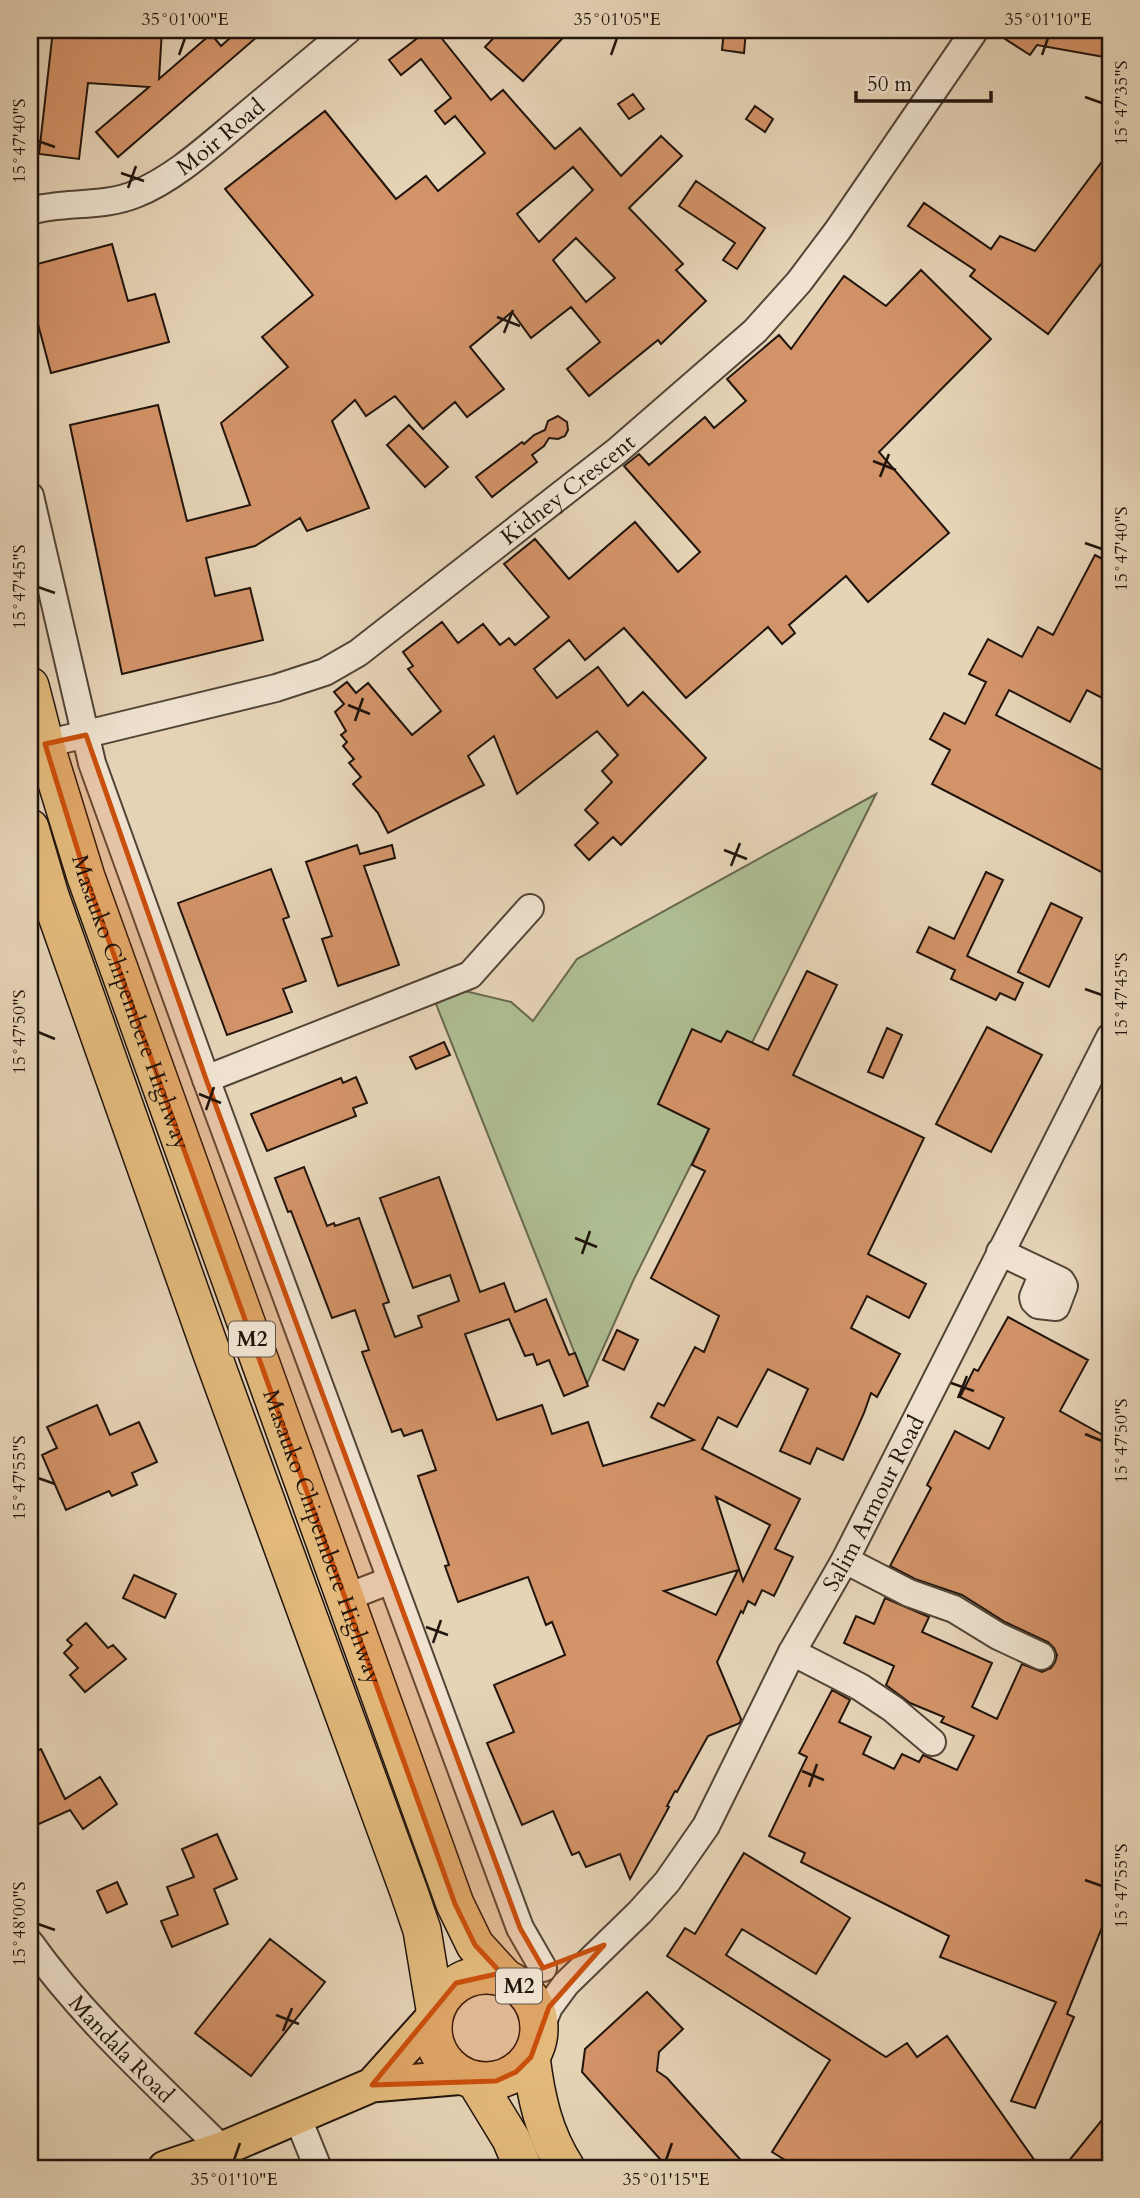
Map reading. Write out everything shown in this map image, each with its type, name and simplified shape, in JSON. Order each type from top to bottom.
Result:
[{"type":"highway","name":"Masauko Chipembere Highway","points":[[30,686],[37,755],[86,877],[455,1903],[475,1945],[519,1976]]},
{"type":"highway","name":"Masauko Chipembere Highway","points":[[30,828],[50,896],[206,1338],[422,1930],[434,2013]]},
{"type":"highway","name":"M2","points":[[523,2168],[511,2139],[470,2079],[453,2070],[439,2052],[432,2031],[434,2013],[443,1995],[456,1983],[464,1980],[488,1975],[519,1976],[523,1989],[538,2014],[535,2093],[545,2127],[566,2168]]},
{"type":"highway","points":[[470,2079],[496,2081],[516,2072],[536,2043]]},
{"type":"main road","points":[[372,2085],[434,2013]]},
{"type":"main road","points":[[165,2168],[222,2149],[372,2085],[470,2079]]},
{"type":"street","name":"Moir Road","points":[[30,211],[88,205],[135,195],[180,168],[211,144],[348,30]]},
{"type":"street","name":"Kidney Crescent","points":[[37,755],[86,735],[276,688],[325,672],[358,653],[617,451],[755,331],[799,282],[838,230],[975,30]]},
{"type":"street","points":[[30,496],[92,763],[520,1928],[519,1976]]},
{"type":"street","points":[[206,1079],[470,975],[530,908]]},
{"type":"street","name":"Salim Armour Road","points":[[536,2043],[549,2007],[566,1984],[667,1882],[706,1826],[792,1652],[845,1560],[1110,1037]]},
{"type":"street","points":[[1000,1252],[1043,1273]]},
{"type":"street","points":[[845,1560],[909,1593],[954,1609],[998,1636],[1041,1656]]},
{"type":"street","points":[[345,1598],[391,1580]]},
{"type":"street","points":[[792,1652],[860,1687],[893,1709],[932,1742]]},
{"type":"street","name":"Mandala Road","points":[[30,1943],[74,2001],[111,2041],[222,2149]]},
{"type":"street","name":"Salim Armour Road","points":[[519,1976],[565,1962],[604,1945]]},
{"type":"street","points":[[297,2116],[318,2168]]},
{"type":"highlighted area","points":[[86,735],[206,1079],[520,1928],[543,1968],[604,1945],[549,2007],[531,2057],[516,2072],[496,2081],[372,2085],[456,1983],[501,1973],[475,1945],[455,1904],[86,877],[45,744]]},
{"type":"green space","points":[[876,794],[634,1279],[587,1384],[436,1004],[461,990],[511,1002],[533,1021],[577,959]]},
{"type":"building","points":[[53,30],[105,36],[106,30],[162,30],[159,79],[211,34],[221,46],[239,30],[265,30],[118,157],[96,132],[149,87],[88,83],[79,159],[39,154]]},
{"type":"building","points":[[428,30],[435,30],[491,100],[503,90],[555,149],[580,128],[621,176],[661,136],[682,156],[629,208],[683,264],[676,270],[706,301],[661,344],[658,340],[589,396],[567,369],[600,342],[571,307],[531,338],[512,312],[470,347],[504,389],[467,417],[455,402],[423,429],[395,396],[366,416],[355,400],[332,421],[369,508],[307,531],[300,518],[255,546],[206,558],[215,596],[250,588],[263,640],[122,674],[70,425],[158,405],[187,521],[250,505],[221,423],[288,367],[262,337],[313,295],[225,189],[325,111],[396,199],[426,176],[438,191],[485,153],[455,116],[445,124],[435,111],[451,98],[421,59],[401,75],[389,60]],"holes":[[[573,167],[593,190],[539,242],[517,214]],[[576,238],[615,278],[586,302],[553,260]]]},
{"type":"building","points":[[501,30],[570,30],[523,81],[485,47]]},
{"type":"building","points":[[724,30],[746,30],[744,53],[722,50]]},
{"type":"building","points":[[991,30],[1110,30],[1110,58],[1037,45],[1030,55]]},
{"type":"building","points":[[633,94],[644,109],[629,119],[618,104]]},
{"type":"building","points":[[755,106],[773,119],[765,132],[746,119]]},
{"type":"building","points":[[1101,163],[1110,170],[1110,252],[1048,334],[970,276],[975,270],[908,226],[924,203],[991,249],[1000,236],[1035,251]]},
{"type":"building","points":[[696,181],[765,228],[737,269],[723,260],[735,243],[679,206]]},
{"type":"building","points":[[112,244],[128,301],[155,294],[169,342],[51,373],[30,294],[30,266]]},
{"type":"building","points":[[921,270],[991,339],[879,452],[949,533],[868,602],[846,576],[789,625],[795,633],[782,644],[768,627],[686,698],[624,628],[585,660],[569,640],[534,669],[557,698],[598,667],[628,706],[643,692],[706,758],[621,845],[613,837],[589,860],[575,845],[598,823],[585,810],[612,782],[602,771],[618,755],[597,731],[517,794],[494,736],[468,756],[484,785],[388,833],[378,813],[353,784],[361,777],[349,763],[354,759],[343,746],[347,742],[341,735],[346,731],[335,712],[344,704],[334,692],[347,682],[356,693],[368,683],[412,735],[441,711],[408,669],[413,666],[403,652],[442,622],[458,643],[483,624],[500,645],[509,638],[515,645],[549,617],[504,564],[535,539],[569,579],[635,522],[678,572],[700,552],[624,466],[639,454],[649,465],[705,417],[714,428],[746,401],[727,379],[779,335],[791,349],[844,276],[886,306]]},
{"type":"building","points":[[558,416],[567,422],[568,430],[565,436],[558,439],[549,438],[544,446],[532,455],[537,462],[492,497],[476,477],[522,442],[524,444],[545,430],[548,421]]},
{"type":"building","points":[[409,425],[448,467],[425,487],[387,445]]},
{"type":"building","points":[[1095,555],[1110,563],[1110,702],[1087,690],[1070,722],[1009,690],[996,715],[1110,774],[1110,863],[1105,874],[932,784],[950,750],[930,739],[944,713],[965,724],[986,682],[969,674],[988,639],[1022,657],[1038,627],[1053,635]]},
{"type":"building","points":[[357,845],[360,854],[392,845],[395,858],[364,866],[399,965],[338,986],[322,939],[332,936],[306,862]]},
{"type":"building","points":[[271,869],[289,917],[283,919],[306,981],[283,989],[292,1012],[227,1035],[178,903]]},
{"type":"building","points":[[986,872],[1003,880],[967,956],[1023,983],[1015,1000],[1000,993],[996,1000],[951,979],[955,970],[917,952],[929,927],[954,939]]},
{"type":"building","points":[[1051,903],[1082,918],[1049,987],[1018,972]]},
{"type":"building","points":[[807,971],[837,985],[793,1075],[924,1138],[868,1254],[926,1284],[909,1318],[867,1296],[851,1328],[900,1354],[877,1397],[871,1393],[843,1460],[817,1448],[810,1464],[780,1451],[808,1389],[768,1369],[737,1427],[718,1417],[702,1449],[800,1499],[775,1549],[793,1557],[774,1596],[762,1590],[755,1605],[748,1601],[717,1662],[741,1719],[740,1723],[708,1736],[677,1792],[675,1791],[630,1879],[620,1854],[586,1867],[579,1852],[572,1855],[553,1811],[522,1825],[487,1743],[514,1732],[494,1685],[565,1655],[552,1622],[546,1625],[528,1577],[458,1602],[445,1566],[449,1565],[418,1476],[436,1470],[422,1430],[404,1436],[401,1429],[392,1432],[362,1352],[369,1350],[355,1310],[332,1318],[291,1211],[288,1212],[275,1178],[304,1167],[327,1226],[359,1218],[389,1302],[383,1304],[395,1337],[422,1327],[418,1316],[459,1301],[450,1275],[413,1288],[380,1198],[439,1177],[480,1292],[504,1283],[515,1312],[546,1299],[569,1355],[575,1353],[588,1386],[564,1396],[549,1360],[537,1365],[533,1354],[525,1356],[509,1319],[465,1334],[497,1420],[542,1405],[552,1434],[588,1422],[603,1466],[694,1440],[651,1417],[658,1403],[664,1406],[695,1347],[704,1352],[719,1316],[651,1278],[705,1171],[692,1165],[709,1129],[658,1104],[692,1029],[721,1042],[727,1031],[768,1050]],"holes":[[[716,1497],[770,1525],[743,1581],[739,1569]],[[738,1570],[716,1615],[664,1591]]]},
{"type":"building","points":[[987,1027],[1042,1055],[991,1152],[936,1124]]},
{"type":"building","points":[[887,1028],[902,1035],[883,1078],[868,1072]]},
{"type":"building","points":[[444,1042],[450,1055],[416,1069],[410,1057]]},
{"type":"building","points":[[356,1077],[367,1103],[353,1108],[356,1116],[267,1151],[251,1114],[341,1078],[343,1083]]},
{"type":"building","points":[[1008,1317],[1088,1360],[1060,1411],[1110,1439],[1110,1928],[1103,1925],[1067,2014],[1074,2017],[1035,2108],[1011,2101],[1056,2002],[940,1957],[949,1936],[801,1862],[805,1853],[769,1836],[807,1757],[799,1753],[832,1690],[850,1700],[839,1722],[871,1737],[863,1754],[894,1769],[902,1754],[919,1762],[923,1755],[957,1770],[974,1736],[941,1722],[944,1717],[910,1703],[886,1685],[894,1666],[844,1643],[856,1616],[874,1624],[885,1598],[929,1617],[922,1632],[992,1663],[972,1707],[997,1719],[1022,1664],[1042,1672],[1051,1668],[1055,1662],[1057,1655],[1048,1642],[1005,1622],[962,1595],[915,1579],[890,1566],[931,1488],[927,1485],[955,1431],[989,1449],[1004,1418],[960,1397],[974,1369],[978,1371]]},
{"type":"building","points":[[617,1330],[638,1340],[624,1370],[603,1360]]},
{"type":"building","points":[[97,1405],[110,1435],[139,1422],[157,1462],[132,1473],[137,1485],[112,1496],[109,1491],[66,1510],[42,1455],[57,1448],[47,1427]]},
{"type":"building","points":[[134,1575],[176,1594],[165,1618],[123,1598]]},
{"type":"building","points":[[86,1623],[108,1648],[113,1645],[126,1659],[85,1692],[70,1675],[78,1668],[64,1653],[72,1645],[67,1640]]},
{"type":"building","points":[[41,1749],[65,1799],[100,1777],[117,1804],[83,1829],[70,1810],[30,1828],[30,1754]]},
{"type":"building","points":[[217,1834],[237,1879],[214,1889],[228,1924],[172,1947],[161,1921],[178,1915],[167,1887],[194,1877],[182,1849]]},
{"type":"building","points":[[744,1853],[850,1918],[816,1974],[742,1929],[726,1955],[886,2057],[907,2043],[917,2057],[947,2036],[1040,2168],[798,2168],[772,2152],[830,2060],[667,1956],[685,1928],[695,1934]]},
{"type":"building","points":[[117,1882],[127,1904],[107,1913],[97,1891]]},
{"type":"building","points":[[270,1939],[325,1982],[251,2076],[195,2033]]},
{"type":"building","points":[[647,1992],[683,2029],[659,2052],[657,2071],[667,2078],[748,2168],[668,2168],[582,2072],[585,2049]]},
{"type":"building","points":[[1110,2110],[1110,2168],[1063,2168]]}]
